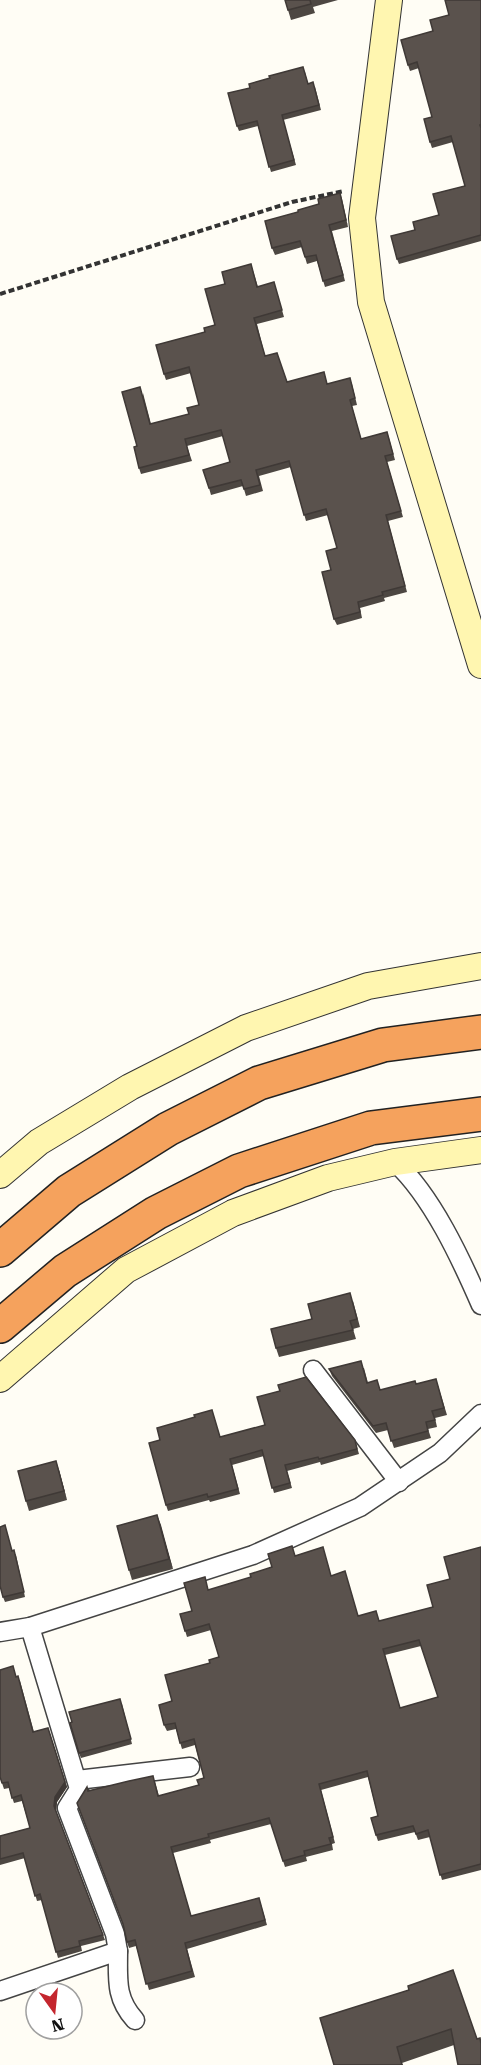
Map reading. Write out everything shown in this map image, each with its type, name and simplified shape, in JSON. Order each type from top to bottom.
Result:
[{"type":"highway","points":[[0,1250],[69,1191],[168,1129],[259,1083],[382,1045],[481,1032]]},
{"type":"highway","points":[[0,1326],[65,1271],[156,1214],[239,1171],[371,1128],[481,1113]]},
{"type":"street","points":[[390,0],[362,218],[371,302],[481,665]]},
{"type":"street","points":[[0,1175],[39,1142],[120,1094],[246,1028],[368,986],[481,966]]},
{"type":"street","points":[[0,1378],[126,1270],[233,1213],[328,1178],[395,1162],[481,1150]]},
{"type":"street","points":[[395,1162],[408,1174],[428,1200],[481,1305]]},
{"type":"street","points":[[313,1370],[399,1482]]},
{"type":"street","points":[[0,1632],[30,1627],[253,1555],[360,1507],[440,1453],[481,1414]]},
{"type":"street","points":[[30,1627],[79,1789],[67,1808],[115,1934],[120,1993],[124,2008],[135,2020]]},
{"type":"street","points":[[76,1780],[190,1767]]},
{"type":"street","points":[[0,1991],[118,1952]]},
{"type":"path","points":[[0,294],[292,202],[366,186]]},
{"type":"building","points":[[285,0],[310,0],[311,4],[288,10]]},
{"type":"building","points":[[445,0],[481,0],[481,235],[397,259],[391,236],[415,230],[413,222],[439,215],[433,194],[465,186],[451,136],[430,142],[424,119],[432,117],[417,62],[408,65],[401,40],[433,31],[430,20],[449,15]]},
{"type":"building","points":[[303,67],[308,84],[313,82],[319,105],[282,115],[294,160],[269,167],[257,121],[237,126],[228,93],[250,88],[249,84],[270,78],[269,76]]},
{"type":"building","points":[[340,193],[346,220],[329,225],[343,275],[323,281],[316,255],[305,257],[300,241],[272,248],[265,221],[298,212],[298,210],[319,204],[318,199]]},
{"type":"building","points":[[251,264],[257,287],[274,282],[282,310],[254,318],[265,356],[277,353],[287,382],[324,372],[327,384],[350,378],[355,398],[350,400],[361,439],[387,432],[393,454],[385,456],[401,511],[386,515],[405,586],[358,602],[360,612],[334,619],[322,572],[331,570],[326,551],[337,548],[326,509],[304,515],[289,461],[256,470],[260,485],[244,489],[241,480],[209,488],[203,470],[230,462],[221,430],[185,439],[189,455],[139,468],[134,447],[137,446],[122,392],[140,387],[150,424],[189,414],[187,408],[199,405],[189,367],[164,374],[156,345],[205,332],[204,328],[215,325],[205,289],[225,284],[222,272]]},
{"type":"building","points":[[350,1293],[357,1319],[350,1321],[353,1330],[276,1348],[271,1329],[312,1319],[308,1304]]},
{"type":"building","points":[[361,1361],[367,1383],[377,1380],[380,1390],[415,1381],[416,1384],[436,1379],[444,1408],[432,1411],[435,1420],[426,1422],[428,1431],[391,1441],[386,1423],[373,1426],[329,1369]]},
{"type":"building","points":[[306,1377],[355,1440],[357,1449],[285,1465],[290,1483],[272,1488],[262,1450],[230,1459],[238,1489],[208,1497],[207,1494],[166,1505],[149,1443],[160,1440],[157,1428],[212,1410],[220,1437],[265,1425],[257,1397],[280,1391],[278,1385]]},
{"type":"building","points":[[56,1461],[64,1491],[26,1501],[18,1471]]},
{"type":"building","points":[[157,1515],[169,1559],[129,1570],[117,1526]]},
{"type":"building","points":[[5,1525],[12,1551],[14,1550],[24,1592],[3,1597],[0,1586],[0,1527]]},
{"type":"building","points":[[292,1546],[295,1556],[323,1547],[331,1576],[345,1571],[358,1616],[376,1611],[379,1621],[433,1607],[427,1585],[450,1579],[444,1557],[481,1547],[481,1864],[440,1875],[428,1830],[416,1834],[413,1826],[376,1835],[371,1818],[378,1816],[367,1771],[319,1784],[333,1837],[329,1838],[331,1844],[304,1851],[305,1855],[283,1861],[269,1818],[208,1834],[209,1837],[171,1847],[191,1916],[259,1898],[265,1920],[185,1943],[192,1971],[146,1984],[135,1940],[127,1942],[123,1924],[77,1803],[87,1787],[88,1791],[153,1776],[158,1796],[199,1785],[197,1780],[204,1778],[194,1739],[180,1743],[175,1723],[164,1725],[159,1705],[172,1701],[165,1675],[210,1663],[209,1660],[219,1657],[209,1624],[185,1631],[180,1614],[192,1611],[184,1583],[205,1577],[208,1590],[251,1577],[250,1574],[272,1567],[268,1554]],"holes":[[[419,1640],[438,1697],[400,1708],[383,1649]]]},
{"type":"building","points":[[13,1666],[16,1677],[18,1676],[33,1732],[48,1728],[65,1782],[55,1797],[54,1806],[103,1935],[79,1941],[80,1946],[56,1952],[40,1894],[35,1896],[23,1853],[0,1859],[0,1836],[30,1828],[21,1795],[12,1798],[8,1782],[2,1783],[0,1777],[0,1670]]},
{"type":"building","points":[[120,1699],[131,1739],[79,1753],[69,1712]]},
{"type":"building","points":[[453,1970],[477,2039],[480,2038],[481,2065],[458,2065],[451,2029],[397,2047],[402,2065],[334,2065],[320,2018],[409,1990],[408,1986]]}]
